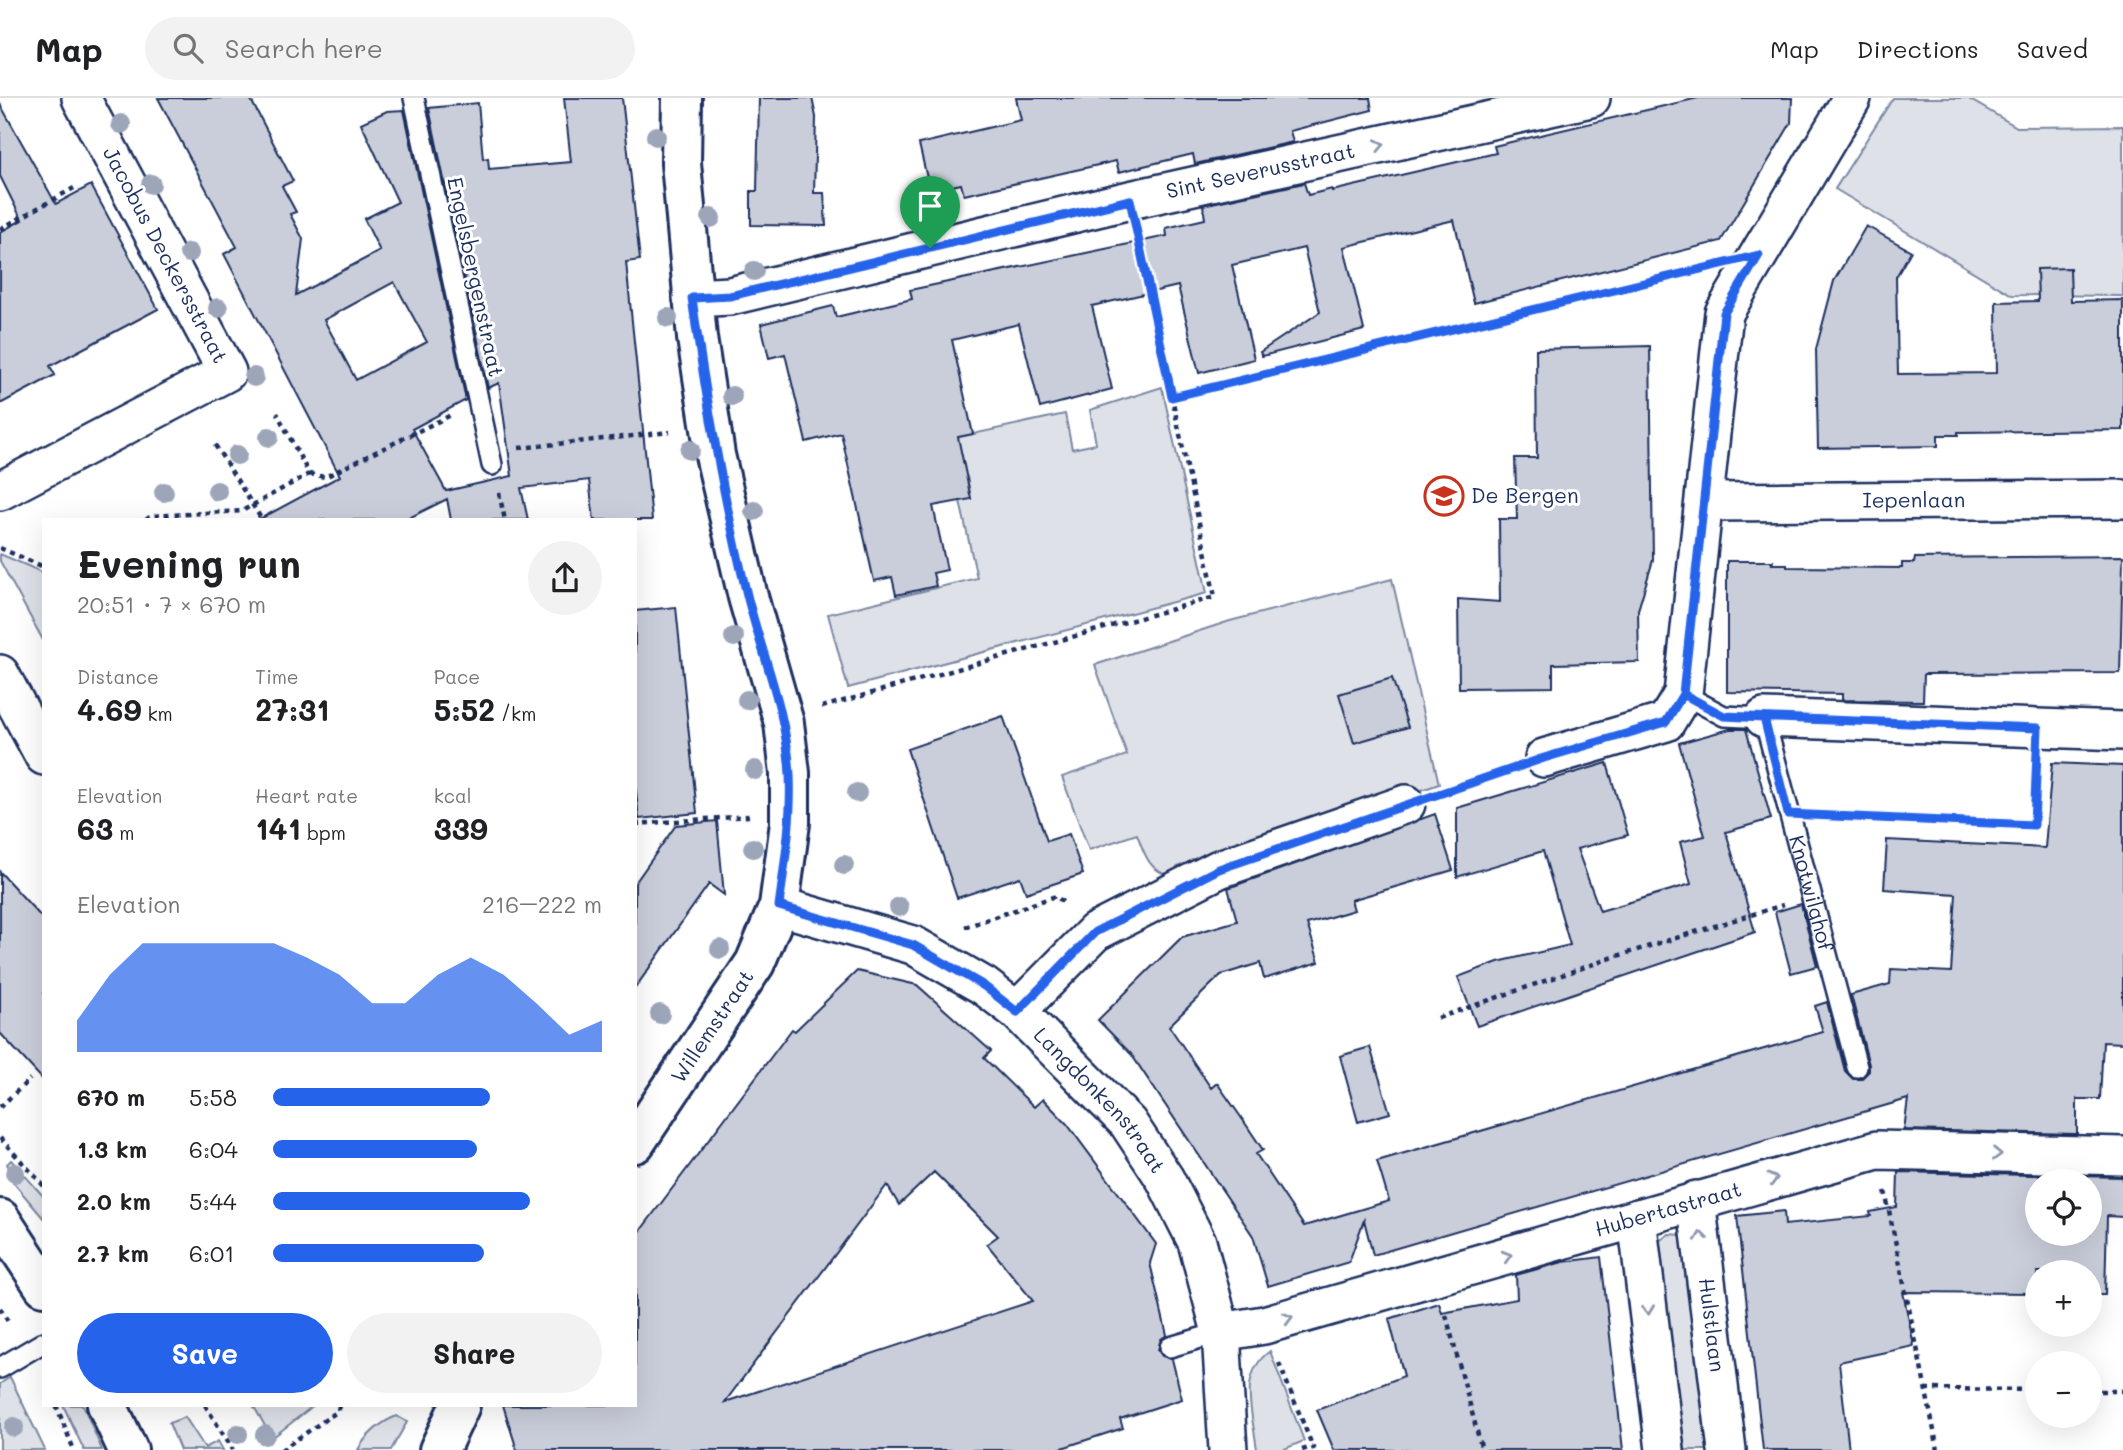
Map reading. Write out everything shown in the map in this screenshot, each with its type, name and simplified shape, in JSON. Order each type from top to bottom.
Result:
[{"type":"street","name":"Jacobus Deckersstraat","points":[[0,491],[227,372],[81,98]]},
{"type":"street","name":"Willemstraat","points":[[637,1140],[755,963],[779,906],[790,823],[790,774],[784,723],[748,597],[715,455],[692,298],[681,163],[682,98]]},
{"type":"street","points":[[1544,758],[1666,722],[1683,694],[1706,502],[1724,313],[1852,98]]},
{"type":"street","name":"Sint Severusstraat","points":[[692,298],[730,296],[1130,200],[1586,99]]},
{"type":"street","name":"Iepenlaan","points":[[1706,502],[2123,499]]},
{"type":"street","points":[[0,674],[42,752]]},
{"type":"street","points":[[1764,718],[2123,731]]},
{"type":"street","points":[[1017,1012],[1095,932],[1219,869],[1406,804]]},
{"type":"street","name":"Langdonkenstraat","points":[[779,906],[913,945],[984,986],[1017,1012],[1128,1124],[1165,1179],[1197,1242],[1221,1332],[1228,1450]]},
{"type":"street","name":"Hubertastraat","points":[[1221,1332],[1264,1325],[1877,1150],[2123,1156]]},
{"type":"street","name":"Hulstlaan","points":[[1696,1200],[1727,1450]]},
{"type":"street","points":[[1637,1218],[1665,1450]]},
{"type":"street","points":[[0,1219],[42,1283]]},
{"type":"street","points":[[108,1407],[128,1450]]},
{"type":"street","points":[[439,1450],[459,1407]]},
{"type":"lane","name":"Engelsbergenstraat","points":[[414,98],[490,458]]},
{"type":"lane","points":[[1683,694],[1724,716],[1764,718]]},
{"type":"lane","name":"Knotwilghof","points":[[1764,718],[1857,1067]]},
{"type":"lane","points":[[1170,1347],[1221,1332]]},
{"type":"lane","points":[[0,1368],[42,1343]]},
{"type":"path","points":[[0,229],[74,188]]},
{"type":"path","points":[[822,707],[1214,597],[1130,200]]},
{"type":"path","points":[[1172,397],[1759,255]]},
{"type":"path","points":[[148,518],[232,512],[254,504],[309,474],[325,477],[478,402]]},
{"type":"path","points":[[277,413],[309,474]]},
{"type":"path","points":[[490,458],[675,431]]},
{"type":"path","points":[[215,445],[229,472],[254,504],[261,518]]},
{"type":"path","points":[[0,548],[42,566]]},
{"type":"path","points":[[1788,814],[2034,825],[2038,728]]},
{"type":"path","points":[[1406,804],[1544,758]]},
{"type":"path","points":[[637,824],[747,816]]},
{"type":"path","points":[[913,945],[1056,896],[1095,932]]},
{"type":"path","points":[[1438,1018],[1611,958],[1811,897]]},
{"type":"path","points":[[0,1107],[30,1079]]},
{"type":"path","points":[[0,1138],[42,1184]]},
{"type":"path","points":[[1877,1150],[1938,1450]]},
{"type":"path","points":[[1436,1277],[1482,1450]]},
{"type":"path","points":[[1264,1325],[1313,1448],[1302,1450]]},
{"type":"path","points":[[1925,1389],[2025,1390]]},
{"type":"path","points":[[2102,1391],[2123,1391]]},
{"type":"path","points":[[57,1407],[74,1450]]},
{"type":"path","points":[[206,1407],[233,1450]]},
{"type":"path","points":[[281,1450],[338,1411],[339,1407]]},
{"type":"shaded area","points":[[1893,98],[1967,98],[2017,127],[2123,126],[2123,296],[2012,295],[1835,189]]},
{"type":"shaded area","points":[[1162,387],[1207,593],[848,688],[828,614],[977,578],[960,501],[971,498],[967,477],[936,442],[1065,414],[1072,449],[1096,444],[1090,410]]},
{"type":"shaded area","points":[[0,554],[42,572],[42,638],[0,561]]},
{"type":"shaded area","points":[[1392,579],[1439,784],[1173,877],[1153,867],[1137,834],[1089,850],[1062,777],[1127,755],[1095,665],[1230,621]]},
{"type":"shaded area","points":[[11,1160],[42,1195],[42,1217],[7,1175],[12,1171],[7,1164]]},
{"type":"shaded area","points":[[1669,1234],[1682,1235],[1689,1246],[1714,1450],[1677,1450],[1658,1242]]},
{"type":"shaded area","points":[[1270,1351],[1304,1441],[1282,1450],[1257,1450],[1250,1383],[1253,1372]]},
{"type":"shaded area","points":[[10,1377],[45,1450],[0,1450],[0,1384]]},
{"type":"shaded area","points":[[64,1407],[84,1407],[102,1450],[84,1450]]},
{"type":"shaded area","points":[[254,1407],[311,1407],[272,1438]]},
{"type":"shaded area","points":[[397,1416],[407,1422],[391,1450],[358,1450],[375,1430]]},
{"type":"shaded area","points":[[185,1417],[205,1448],[218,1441],[223,1450],[180,1450],[169,1423]]},
{"type":"building","points":[[158,98],[250,98],[293,181],[282,186],[296,212],[290,214],[303,239],[296,295],[380,251],[364,219],[398,202],[361,123],[387,111],[404,110],[466,400],[412,429],[446,491],[512,476],[499,383],[488,388],[429,108],[478,103],[483,159],[488,158],[489,169],[571,162],[564,98],[622,98],[640,260],[626,262],[652,520],[594,518],[589,480],[521,488],[528,518],[451,518],[447,499],[409,518],[262,518],[340,476],[224,254],[237,247]],"holes":[[[394,282],[427,342],[356,380],[324,320]]]},
{"type":"building","points":[[759,98],[812,98],[816,117],[814,193],[824,193],[826,226],[751,225],[751,191],[757,191]]},
{"type":"building","points":[[1016,98],[1370,98],[1372,110],[1290,131],[1293,142],[1195,164],[1193,154],[1119,172],[1116,161],[964,195],[961,184],[930,191],[919,144],[1021,120]]},
{"type":"building","points":[[1698,98],[1792,98],[1791,123],[1721,241],[1474,303],[1454,220],[1344,247],[1364,330],[1262,356],[1260,352],[1320,312],[1304,248],[1232,265],[1254,359],[1199,373],[1178,286],[1092,306],[1112,389],[1040,408],[1019,324],[952,340],[973,434],[958,437],[971,499],[933,506],[947,570],[933,573],[936,586],[896,595],[892,577],[874,581],[841,433],[806,442],[785,354],[769,358],[761,324],[833,306],[836,317],[912,299],[910,290],[1167,236],[1166,228],[1205,219],[1203,205],[1304,183],[1308,195],[1332,191],[1496,153],[1494,146]]},
{"type":"building","points":[[0,104],[56,204],[91,185],[158,309],[50,366],[55,375],[0,404],[0,232],[22,220],[0,176]]},
{"type":"building","points":[[1866,226],[1911,251],[1896,277],[1898,374],[1997,373],[1996,302],[2038,301],[2037,269],[2070,268],[2071,301],[2123,300],[2123,430],[1958,432],[1958,435],[1938,435],[1938,446],[1818,448],[1816,349],[1834,281]]},
{"type":"building","points":[[1650,346],[1653,560],[1638,610],[1639,662],[1553,664],[1553,687],[1459,688],[1458,599],[1500,602],[1499,519],[1517,519],[1515,458],[1537,458],[1536,349]]},
{"type":"building","points":[[2123,556],[2120,673],[1924,674],[1923,701],[1842,700],[1842,694],[1727,692],[1727,561],[1773,561],[1772,564],[1787,564],[1787,567],[1902,568],[1902,563],[1914,563],[1915,558]]},
{"type":"building","points":[[676,607],[697,813],[639,819],[637,611]]},
{"type":"building","points":[[1392,678],[1408,727],[1354,743],[1339,694]]},
{"type":"building","points":[[1003,716],[1047,841],[1069,834],[1083,874],[1026,893],[1020,877],[957,898],[907,749]]},
{"type":"building","points":[[1730,729],[1746,729],[1771,819],[1726,832],[1755,932],[1477,1026],[1458,977],[1498,962],[1570,945],[1543,851],[1457,877],[1457,808],[1607,763],[1628,835],[1577,849],[1600,911],[1691,884],[1680,842],[1705,836],[1679,743]]},
{"type":"building","points":[[2052,763],[2123,766],[2123,1043],[2103,1042],[2100,1099],[2077,1099],[2077,1134],[1904,1130],[1908,1099],[1373,1255],[1364,1220],[1349,1262],[1268,1286],[1253,1236],[1131,1054],[1098,1020],[1182,937],[1237,921],[1228,888],[1435,814],[1453,870],[1351,900],[1354,910],[1307,924],[1319,962],[1264,979],[1260,963],[1221,975],[1169,1026],[1211,1088],[1217,1083],[1243,1120],[1263,1150],[1256,1154],[1304,1226],[1389,1201],[1377,1161],[1823,1032],[1815,1006],[1827,1002],[1845,1071],[1853,1079],[1861,1079],[1869,1071],[1869,1065],[1851,995],[1890,984],[1891,969],[1951,972],[1956,894],[1884,889],[1887,840],[2045,848]]},
{"type":"building","points":[[717,821],[724,895],[709,884],[637,985],[637,880],[676,825]]},
{"type":"building","points":[[0,872],[42,918],[42,1079],[0,1033]]},
{"type":"building","points":[[1801,904],[1817,966],[1791,973],[1775,912]]},
{"type":"building","points":[[857,971],[917,985],[991,1051],[984,1058],[1034,1107],[1043,1099],[1067,1124],[1156,1244],[1150,1263],[1167,1335],[1161,1339],[1158,1350],[1162,1356],[1172,1359],[1182,1399],[1120,1419],[1123,1428],[1056,1450],[517,1450],[504,1407],[637,1407],[637,1235],[792,1029],[795,1031]],"holes":[[[934,1172],[998,1236],[987,1244],[1033,1301],[725,1402],[887,1185],[899,1205]]]},
{"type":"building","points":[[1370,1047],[1390,1113],[1358,1122],[1340,1056]]},
{"type":"building","points":[[1898,1172],[2025,1175],[2025,1246],[2102,1246],[2102,1177],[2123,1177],[2123,1217],[2107,1216],[2105,1295],[2102,1295],[2102,1260],[2025,1260],[2025,1293],[1903,1292],[1914,1346],[1839,1362],[1849,1450],[1763,1450],[1737,1216],[1784,1211],[1785,1225],[1871,1216],[1870,1212],[1897,1207]]},
{"type":"building","points":[[1601,1257],[1623,1450],[1334,1450],[1317,1410],[1404,1376],[1389,1319],[1439,1303],[1442,1313],[1517,1299],[1516,1275],[1563,1262]]},
{"type":"place","name":"De Bergen","points":[[1444,496]]},
{"type":"route","points":[[930,248],[730,296],[692,298],[715,455],[748,597],[784,723],[790,774],[790,823],[779,906],[913,945],[984,986],[1017,1012],[1095,932],[1219,869],[1544,758],[1666,722],[1683,694],[1724,716],[2038,728],[2034,825],[1788,814],[1764,718],[1724,716],[1683,694],[1706,502],[1724,313],[1759,255],[1172,397],[1130,200],[930,248]]}]
